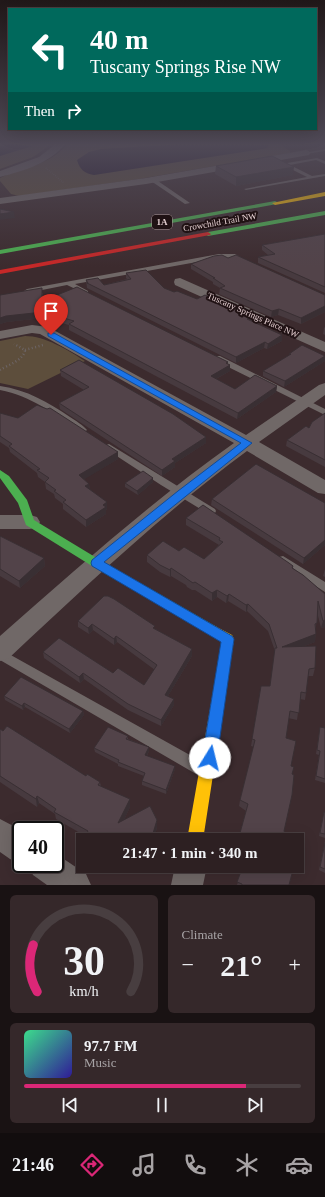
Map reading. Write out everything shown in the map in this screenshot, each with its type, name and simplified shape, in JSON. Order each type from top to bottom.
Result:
[{"type":"main road","points":[[145,225],[165,218],[325,188]]},
{"type":"main road","name":"Crowchild Trail NW","points":[[0,252],[325,194]]},
{"type":"main road","name":"Crowchild Trail NW","points":[[0,272],[322,213]]},
{"type":"main road","points":[[0,472],[23,502],[30,522],[96,563],[228,639],[196,833]]},
{"type":"street","points":[[2,198],[74,191],[122,184]]},
{"type":"street","name":"Tuscany Springs Place NW","points":[[180,282],[325,348]]},
{"type":"street","points":[[2,335],[32,329],[43,330],[325,488]]},
{"type":"street","points":[[0,653],[96,563],[182,493],[247,443],[325,388]]},
{"type":"street","points":[[0,522],[30,522]]},
{"type":"street","points":[[0,834],[12,842]]},
{"type":"street","points":[[57,873],[75,885]]},
{"type":"street","points":[[187,885],[190,873]]},
{"type":"lane","points":[[159,184],[187,203]]},
{"type":"lane","points":[[246,189],[271,184]]},
{"type":"lane","points":[[23,292],[219,256],[235,256],[249,263]]},
{"type":"lane","points":[[68,283],[96,297]]},
{"type":"lane","points":[[209,354],[325,412]]},
{"type":"lane","points":[[0,388],[19,393],[40,402],[164,483],[218,516]]},
{"type":"lane","points":[[275,554],[325,588]]},
{"type":"lane","points":[[0,653],[207,773]]},
{"type":"path","points":[[66,184],[74,191]]},
{"type":"path","points":[[0,370],[22,357],[25,353],[25,350],[2,335]]},
{"type":"shaded area","points":[[3,184],[102,184],[19,196],[11,194]]},
{"type":"shaded area","points":[[25,336],[40,338],[48,341],[64,348],[85,361],[28,389],[0,383],[0,341]]},
{"type":"building","points":[[0,209],[14,212],[0,214]]},
{"type":"building","points":[[325,234],[325,287],[258,257],[275,254],[262,245]]},
{"type":"building","points":[[222,255],[228,258],[236,255],[325,295],[325,306],[301,318],[279,309],[272,311],[220,288],[225,286],[213,278],[215,278],[191,264],[214,256]]},
{"type":"building","points":[[146,270],[164,288],[174,292],[177,291],[197,299],[205,295],[255,317],[247,319],[282,335],[268,344],[265,342],[236,357],[87,283],[86,280],[98,278],[104,285],[131,279],[126,273]]},
{"type":"building","points":[[77,287],[228,362],[226,363],[230,365],[211,376],[235,389],[255,375],[277,386],[238,413],[69,324],[74,321],[43,312],[0,318],[0,295],[42,288],[42,301]]},
{"type":"building","points":[[302,345],[325,356],[285,381],[263,371],[291,354],[289,354]]},
{"type":"building","points":[[79,360],[173,414],[206,437],[172,459],[175,461],[162,470],[59,403],[89,387],[60,370]]},
{"type":"building","points":[[37,405],[47,409],[50,408],[118,452],[79,475],[89,484],[85,486],[107,502],[103,505],[106,507],[86,520],[63,502],[66,500],[45,482],[49,478],[37,470],[40,469],[9,446],[12,444],[0,436],[0,413],[18,418]]},
{"type":"building","points":[[325,413],[325,460],[287,440],[306,426],[309,428],[312,422]]},
{"type":"building","points":[[256,464],[325,503],[325,540],[304,558],[212,499]]},
{"type":"building","points":[[143,471],[153,478],[137,491],[125,483]]},
{"type":"building","points":[[203,505],[289,563],[293,566],[292,568],[303,575],[325,594],[325,620],[323,621],[318,601],[317,623],[315,624],[316,634],[282,647],[316,646],[315,668],[309,669],[306,693],[301,692],[299,713],[290,711],[286,738],[296,741],[291,766],[294,767],[292,774],[294,775],[292,795],[284,831],[285,833],[240,833],[248,804],[240,800],[255,740],[252,739],[261,686],[270,686],[275,648],[277,648],[269,624],[248,604],[246,605],[229,594],[227,596],[217,590],[212,593],[195,582],[193,583],[171,568],[170,570],[160,565],[147,555],[163,541],[179,551],[184,547],[204,559],[223,542],[219,540],[220,538],[186,518]]},
{"type":"building","points":[[0,536],[44,558],[19,581],[0,569]]},
{"type":"building","points":[[104,596],[114,599],[155,626],[153,628],[192,649],[165,695],[174,699],[161,720],[128,704],[83,673],[79,677],[43,652],[59,638],[113,673],[118,668],[144,685],[157,665],[116,636],[114,639],[92,624],[88,628],[78,621]]},
{"type":"building","points":[[21,677],[83,711],[69,729],[24,703],[22,706],[4,696]]},
{"type":"building","points":[[7,726],[86,776],[87,774],[100,782],[98,785],[130,799],[118,823],[150,806],[157,820],[153,833],[87,833],[88,831],[54,812],[56,809],[37,796],[36,799],[0,776],[0,729],[3,731]]},
{"type":"building","points":[[108,727],[128,736],[126,739],[149,747],[145,755],[175,766],[166,790],[142,781],[145,773],[118,762],[119,760],[94,748]]},
{"type":"building","points":[[320,727],[325,728],[325,779],[316,776],[320,751],[317,750]]},
{"type":"building","points":[[325,812],[325,834],[320,833]]},
{"type":"building","points":[[325,843],[325,869],[320,867]]},
{"type":"building","points":[[240,873],[292,873],[289,885],[242,885],[237,882]]},
{"type":"traffic: fast","points":[[0,252],[275,203]]},
{"type":"traffic: fast","points":[[208,234],[325,213]]},
{"type":"traffic: fast","points":[[0,473],[6,478],[23,502],[30,522],[96,563],[213,630]]},
{"type":"traffic: slow","points":[[275,203],[325,194]]},
{"type":"traffic: slow","points":[[196,833],[228,639],[213,630]]},
{"type":"traffic: jam","points":[[0,272],[208,234]]},
{"type":"route","points":[[51,335],[247,443],[182,493],[96,563],[228,639],[210,758]]}]
